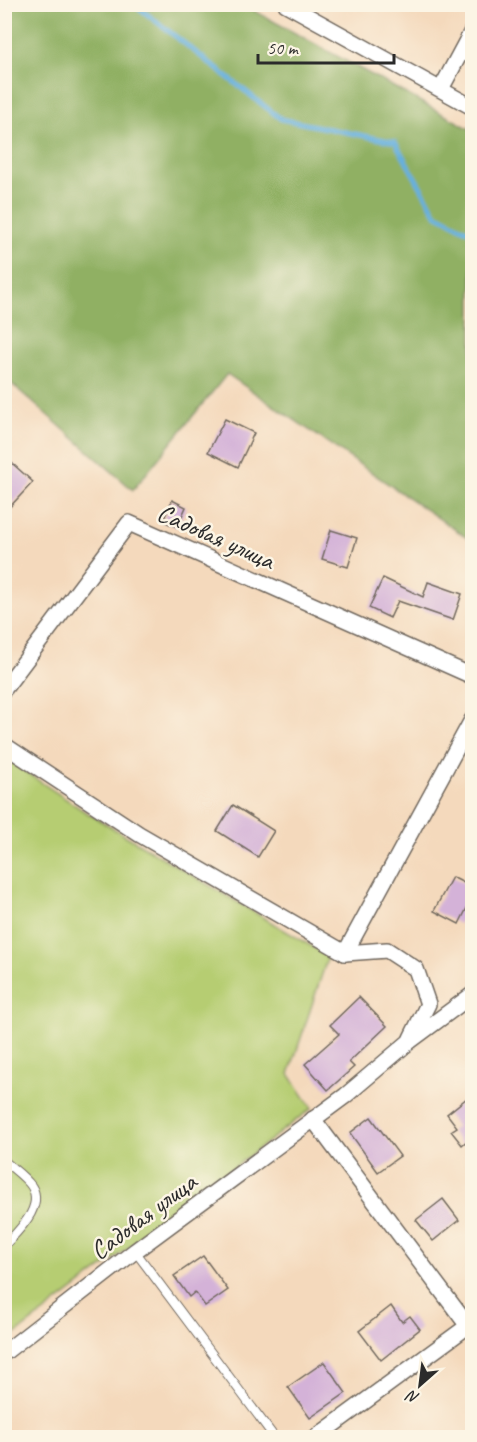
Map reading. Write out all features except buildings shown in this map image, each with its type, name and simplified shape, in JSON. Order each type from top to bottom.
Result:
[{"type":"street","points":[[286,4],[472,107]]},
{"type":"street","points":[[441,89],[472,31]]},
{"type":"street","name":"Садовая улица","points":[[4,689],[129,523],[472,676]]},
{"type":"street","points":[[345,953],[472,720]]},
{"type":"street","points":[[4,745],[139,834],[345,953],[387,950],[416,969],[428,1004],[410,1041]]},
{"type":"street","name":"Садовая улица","points":[[4,1353],[135,1251],[345,1096],[410,1041],[472,995]]},
{"type":"street","points":[[313,1119],[470,1325],[315,1437]]},
{"type":"lane","points":[[4,1161],[31,1185],[36,1197],[30,1218],[4,1246]]},
{"type":"lane","points":[[135,1251],[275,1437]]},
{"type":"green space","points":[[5,4],[244,5],[472,130],[472,541],[227,374],[133,490],[5,378]]},
{"type":"green space","points":[[5,758],[84,811],[328,956],[289,1074],[312,1108],[5,1342]]},
{"type":"waterway","points":[[134,4],[281,119],[395,142],[436,214],[472,233]]}]
